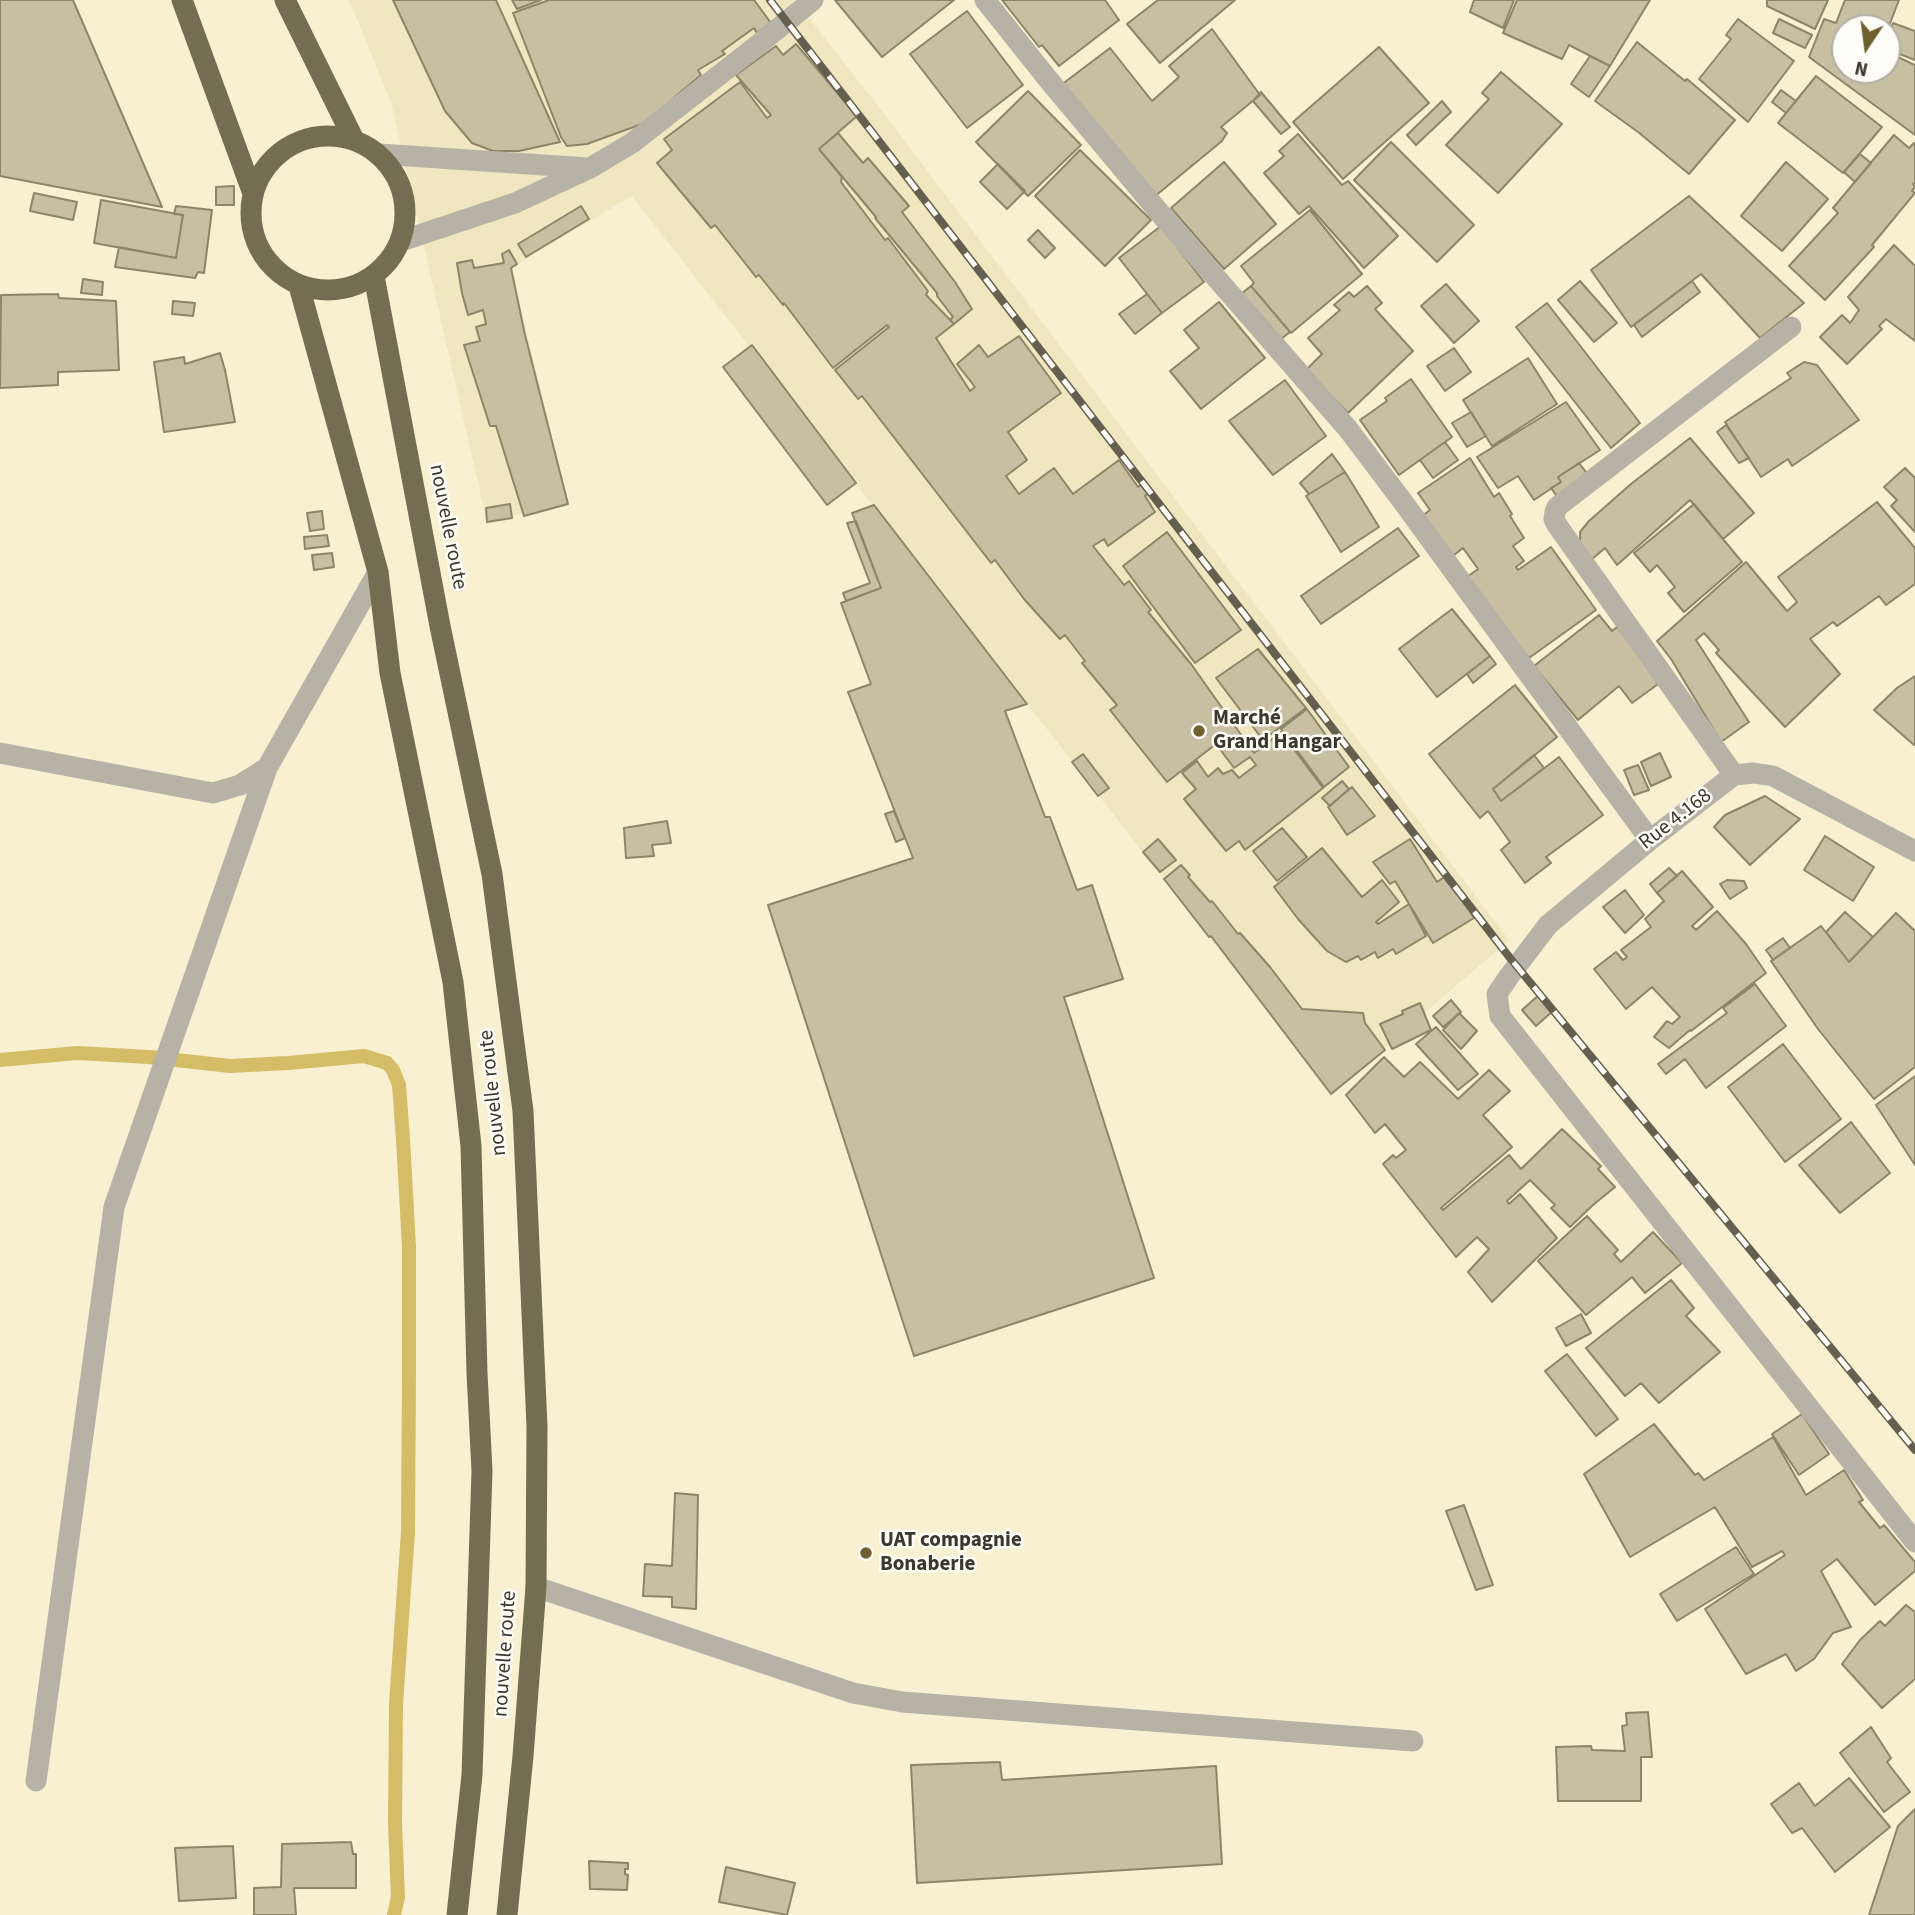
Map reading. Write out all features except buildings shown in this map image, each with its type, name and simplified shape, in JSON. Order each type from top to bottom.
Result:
[{"type":"highway","points":[[182,0],[252,191],[250,229],[268,264],[299,286],[338,290],[374,276],[393,255],[401,241],[406,211],[399,180],[379,154],[354,139],[323,135],[292,143],[267,163],[252,191]]},
{"type":"highway","points":[[285,0],[354,139]]},
{"type":"highway","name":"nouvelle route","points":[[374,276],[440,626],[492,874],[523,1111],[537,1426],[536,1587],[507,1915]]},
{"type":"highway","name":"nouvelle route","points":[[299,286],[378,572],[390,673],[453,982],[471,1146],[482,1471],[472,1775],[457,1915]]},
{"type":"street","points":[[401,241],[515,203],[590,168],[632,143],[813,0]]},
{"type":"street","points":[[985,0],[1164,218],[1348,429],[1650,840]]},
{"type":"street","points":[[379,154],[590,168]]},
{"type":"street","points":[[1734,775],[1554,519],[1557,507],[1791,327]]},
{"type":"street","points":[[36,1781],[114,1207],[267,768],[378,572]]},
{"type":"street","points":[[0,753],[214,793],[240,785],[267,768]]},
{"type":"street","name":"Rue 4.168","points":[[1915,851],[1773,776],[1754,773],[1734,775],[1650,840],[1548,925],[1497,994],[1500,1016],[1915,1542]]},
{"type":"street","points":[[536,1587],[853,1693],[890,1700],[1413,1741]]},
{"type":"shaded area","name":"Marché Grand Hangar","points":[[349,0],[795,0],[889,120],[1509,940],[1331,1094],[632,196],[511,268],[568,504],[487,522],[391,102]]},
{"type":"waterway","points":[[0,1060],[77,1053],[149,1057],[230,1066],[364,1056],[387,1063],[393,1070],[399,1085],[409,1247],[408,1532],[396,1704],[395,1823],[398,1897],[394,1915]]},
{"type":"railway","points":[[770,0],[1510,958],[1915,1450]]},
{"type":"place","name":"Marché Grand Hangar","points":[[1199,731]]},
{"type":"place","name":"UAT compagnie Bonaberie","points":[[866,1553]]}]
